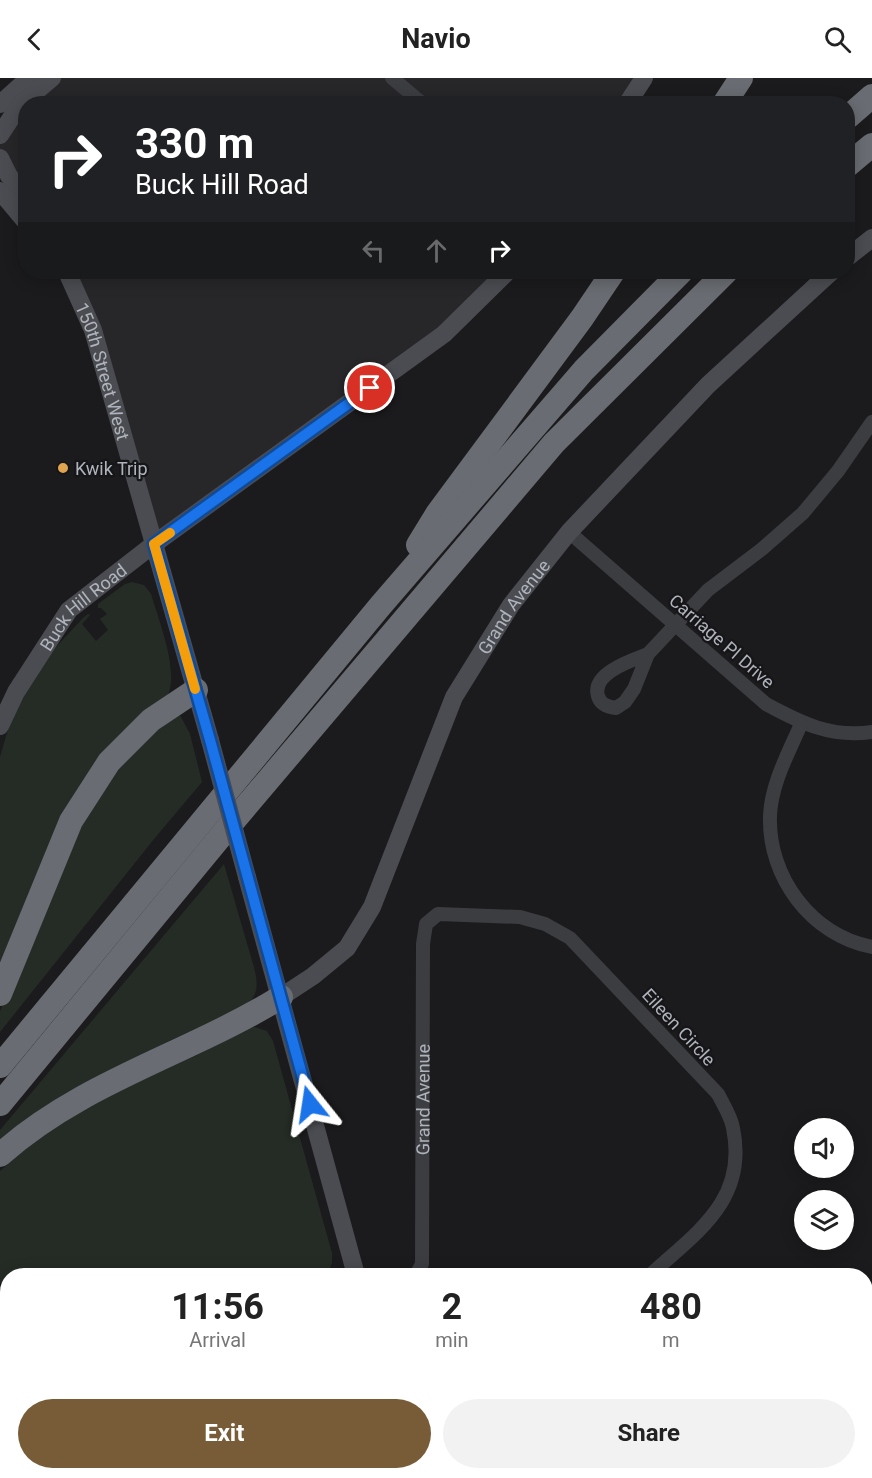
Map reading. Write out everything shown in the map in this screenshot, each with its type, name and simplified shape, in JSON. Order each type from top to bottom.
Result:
[{"type":"highway","points":[[729,96],[741,78]]},
{"type":"highway","points":[[855,111],[872,96]]},
{"type":"highway","points":[[855,159],[872,145]]},
{"type":"highway","points":[[381,605],[437,514],[608,279]]},
{"type":"highway","points":[[0,1066],[381,605],[584,370],[674,279]]},
{"type":"highway","points":[[0,1104],[230,825],[554,442],[719,279]]},
{"type":"highway","points":[[0,994],[71,821],[109,762],[151,720],[196,690]]},
{"type":"highway","points":[[0,1155],[63,1107],[122,1076],[251,1015],[282,997]]},
{"type":"street","points":[[0,104],[29,78]]},
{"type":"street","points":[[31,96],[52,78]]},
{"type":"street","points":[[392,78],[413,96]]},
{"type":"street","points":[[632,96],[644,78]]},
{"type":"street","points":[[0,135],[18,108]]},
{"type":"street","points":[[0,158],[9,176],[18,187]]},
{"type":"street","points":[[0,191],[18,212]]},
{"type":"street","points":[[855,251],[872,238]]},
{"type":"street","name":"150th Street West","points":[[70,279],[93,330],[282,997],[354,1268]]},
{"type":"street","name":"Buck Hill Road","points":[[0,726],[16,692],[69,610],[154,544],[444,334],[500,279]]},
{"type":"street","name":"Grand Avenue","points":[[282,997],[313,976],[347,948],[372,907],[454,697],[512,605],[569,532],[708,385],[823,279]]},
{"type":"street","points":[[648,654],[708,590],[762,549],[802,513],[838,471],[872,422]]},
{"type":"street","name":"Carriage Pl Drive","points":[[569,532],[766,704],[801,724],[852,735],[872,732]]},
{"type":"street","points":[[801,724],[777,782],[770,815],[774,855],[790,892],[819,923],[856,944],[872,947]]},
{"type":"street","name":"Eileen Circle","points":[[426,924],[438,914],[520,917],[545,924],[570,938],[718,1094],[733,1126],[736,1163],[728,1194],[711,1219],[658,1268]]},
{"type":"street","name":"Grand Avenue","points":[[420,1268],[422,1264],[423,944],[426,924]]},
{"type":"shaded area","points":[[52,78],[644,78],[632,96],[31,96]]},
{"type":"shaded area","points":[[18,108],[18,186],[0,158],[0,135]]},
{"type":"shaded area","points":[[69,279],[500,279],[444,334],[154,544]]},
{"type":"shaded area","points":[[132,582],[144,585],[151,594],[163,632],[171,675],[167,697],[127,730],[0,972],[0,757],[13,712],[36,673],[83,618],[90,615],[82,624],[96,641],[108,630],[100,619],[107,614],[98,608],[98,604],[125,584]]},
{"type":"shaded area","points":[[180,715],[190,734],[202,782],[0,1032],[0,1011],[70,847],[112,774],[163,723]]},
{"type":"shaded area","points":[[224,864],[255,971],[257,986],[252,998],[245,1006],[94,1078],[0,1144],[0,1130]]},
{"type":"shaded area","points":[[252,1026],[267,1031],[273,1041],[332,1253],[330,1268],[0,1268],[0,1171],[51,1127],[112,1091],[195,1056]]},
{"type":"slow traffic","points":[[170,533],[154,544],[195,689]]},
{"type":"place","name":"Kwik Trip","points":[[63,468]]},
{"type":"route","points":[[310,1104],[154,544],[370,388]]}]
